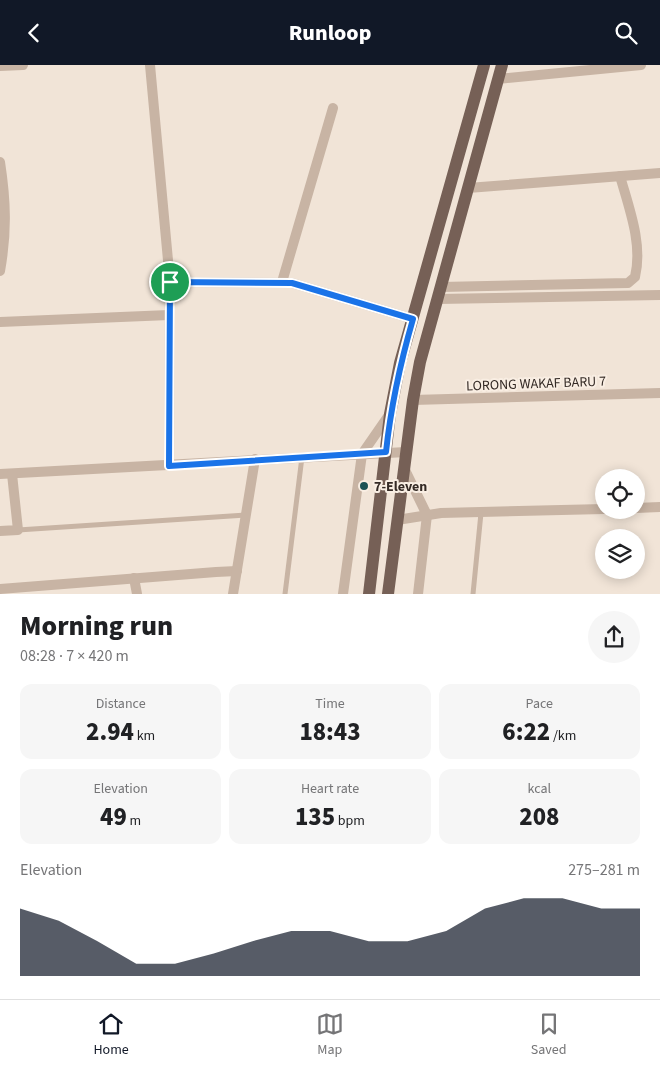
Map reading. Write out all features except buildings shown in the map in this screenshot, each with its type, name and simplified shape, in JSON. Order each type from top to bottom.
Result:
[{"type":"main road","points":[[369,594],[390,414],[400,363],[484,65]]},
{"type":"main road","points":[[388,594],[413,400],[420,362],[502,65]]},
{"type":"street","points":[[0,65],[23,65]]},
{"type":"street","points":[[150,65],[170,282],[169,466]]},
{"type":"street","points":[[498,79],[641,65]]},
{"type":"street","points":[[282,283],[333,108]]},
{"type":"street","points":[[0,161],[6,231],[0,271]]},
{"type":"street","points":[[468,188],[660,173]]},
{"type":"street","points":[[439,293],[628,283],[635,277],[638,267],[635,231],[620,176]]},
{"type":"street","points":[[170,282],[282,283],[301,286],[413,319]]},
{"type":"street","points":[[439,293],[660,295]]},
{"type":"street","points":[[0,321],[169,315]]},
{"type":"street","name":"LORONG WAKAF BARU 7","points":[[413,400],[660,393]]},
{"type":"street","points":[[343,594],[362,454],[390,414]]},
{"type":"street","points":[[0,474],[406,452]]},
{"type":"street","points":[[233,594],[254,459]]},
{"type":"street","points":[[404,469],[427,515],[418,594]]},
{"type":"street","points":[[0,531],[18,530],[12,473]]},
{"type":"street","points":[[645,508],[660,507]]},
{"type":"street","points":[[397,520],[442,513],[595,509]]},
{"type":"street","points":[[0,589],[237,571]]},
{"type":"street","points":[[134,578],[137,594]]},
{"type":"lane","points":[[285,594],[302,457]]},
{"type":"lane","points":[[473,594],[481,513]]},
{"type":"lane","points":[[18,530],[246,515]]},
{"type":"place","name":"7-Eleven","points":[[364,486]]},
{"type":"route","points":[[170,282],[292,283],[413,319],[400,363],[390,412],[386,452],[254,459],[169,466],[170,282]]}]
